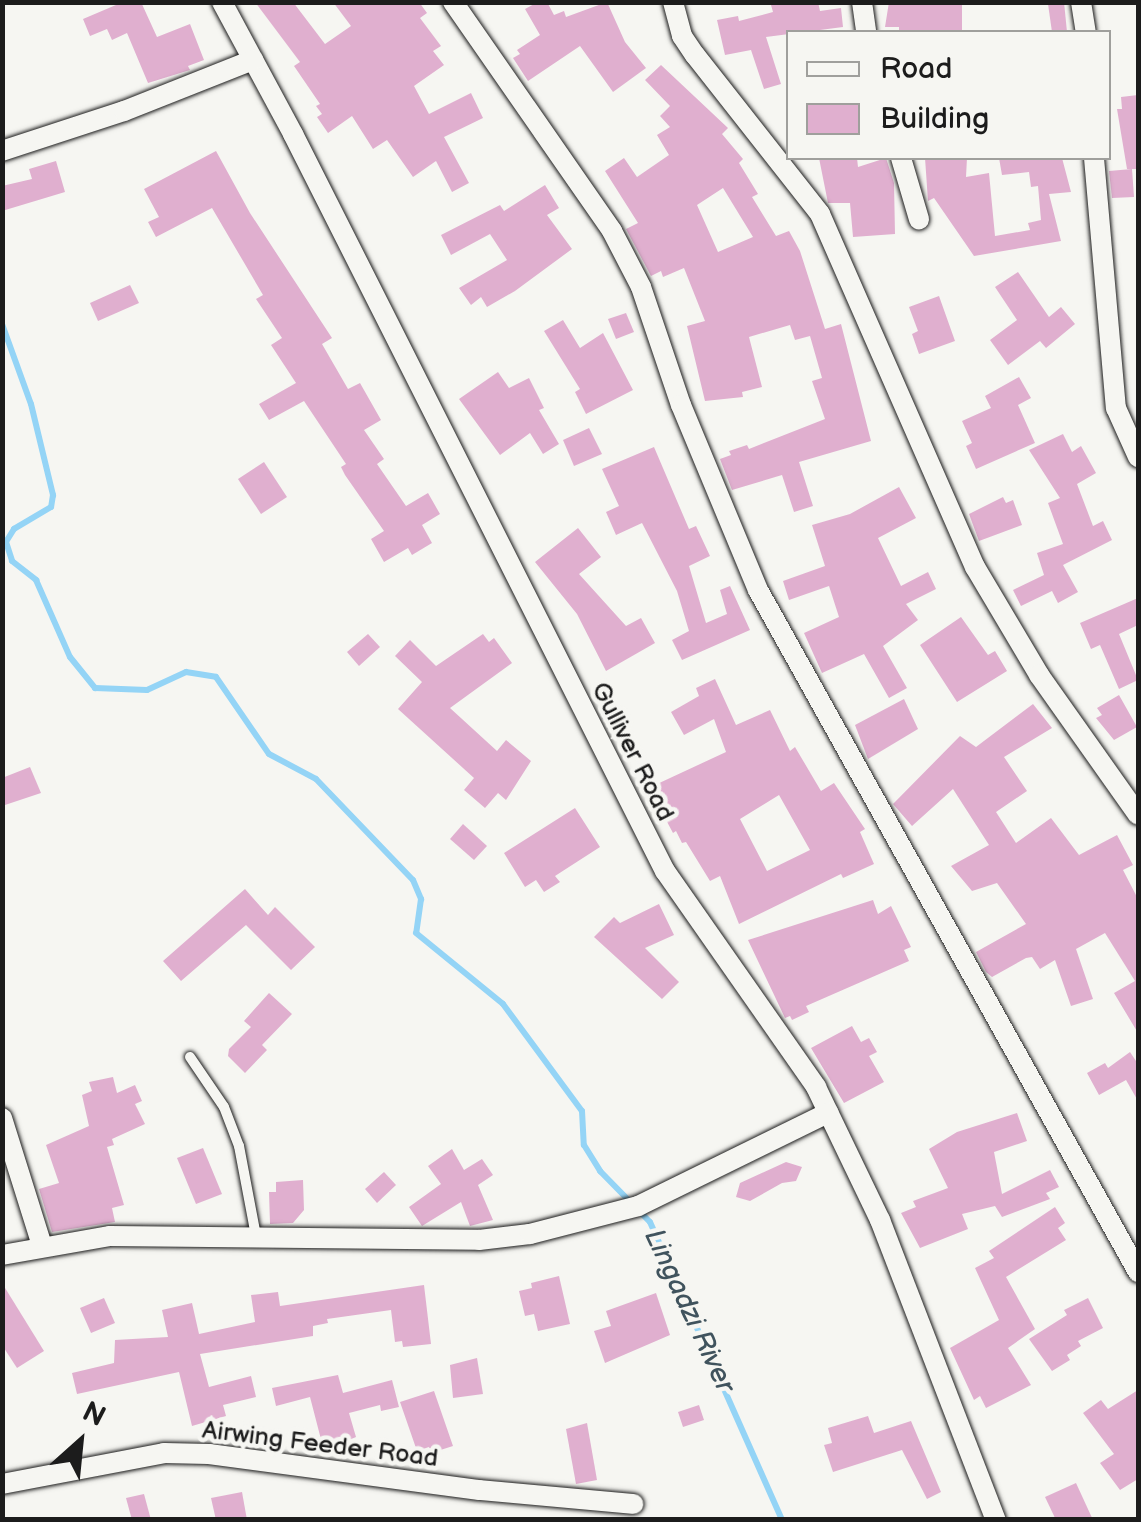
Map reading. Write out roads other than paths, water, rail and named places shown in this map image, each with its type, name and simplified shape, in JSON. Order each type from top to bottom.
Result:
[{"type":"street","name":"Gulliver Road","points":[[222,2],[666,871],[794,1053],[828,1113],[880,1220],[996,1520]]},
{"type":"street","points":[[453,2],[612,232],[640,288],[699,452],[758,590],[1138,1272]]},
{"type":"street","points":[[673,2],[682,36],[695,55],[820,214],[975,567],[1039,676],[1138,815]]},
{"type":"street","points":[[862,2],[866,30]]},
{"type":"street","points":[[1081,2],[1086,30]]},
{"type":"street","points":[[2,150],[124,111],[253,60]]},
{"type":"street","points":[[902,160],[920,219]]},
{"type":"street","points":[[1094,160],[1116,408],[1138,458]]},
{"type":"street","points":[[2,1255],[110,1236],[478,1240],[579,1225],[638,1206],[828,1113]]},
{"type":"street","points":[[2,1118],[42,1246]]},
{"type":"street","name":"Airwing Feeder Road","points":[[2,1484],[164,1453],[209,1454],[480,1490],[633,1504]]},
{"type":"lane","points":[[190,1056],[224,1107],[239,1146],[256,1236]]},
{"type":"waterway","name":"Lingadzi River","points":[[2,324],[31,404],[53,495],[51,507],[14,529],[6,542],[12,561],[36,580],[70,657],[95,688],[147,690],[186,672],[216,677],[269,754],[316,779],[413,880],[421,899],[416,933],[503,1004],[582,1111],[584,1145],[600,1171],[650,1222],[782,1520]]}]
